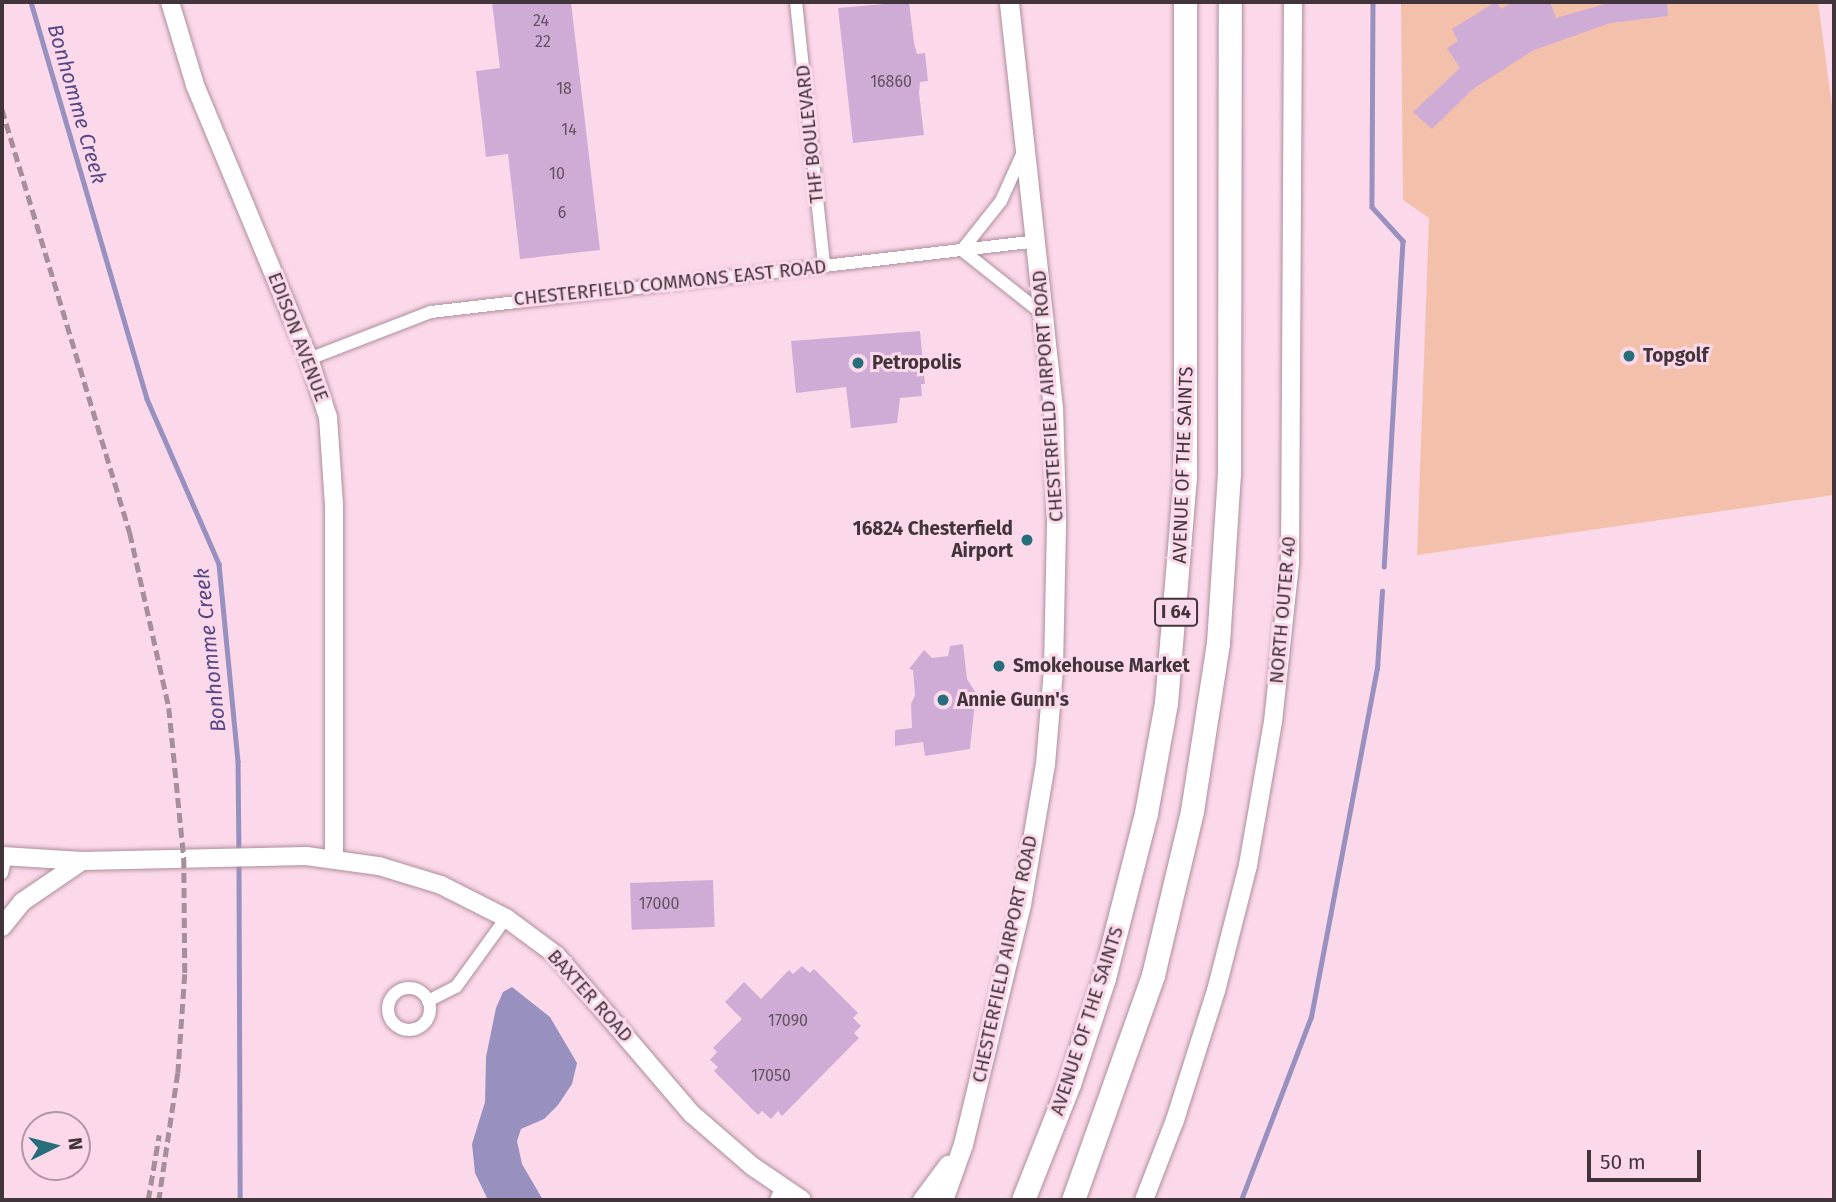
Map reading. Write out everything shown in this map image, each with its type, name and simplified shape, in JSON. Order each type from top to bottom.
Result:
[{"type":"highway","name":"AVENUE OF THE SAINTS","points":[[1023,1200],[1069,1084],[1104,978],[1146,813],[1166,703],[1185,477],[1185,2]]},
{"type":"highway","name":"I 64","points":[[1073,1200],[1118,1083],[1161,942],[1192,811],[1218,643],[1230,446],[1230,2]]},
{"type":"main road","name":"CHESTERFIELD AIRPORT ROAD","points":[[943,1200],[963,1144],[1021,904],[1045,764],[1056,519],[1045,316],[1009,2]]},
{"type":"main road","points":[[922,1200],[963,1144]]},
{"type":"street","name":"EDISON AVENUE","points":[[170,2],[195,85],[309,359],[328,417],[333,463],[334,858]]},
{"type":"street","name":"THF BOULEVARD","points":[[796,2],[824,266]]},
{"type":"street","name":"NORTH OUTER 40","points":[[1144,1200],[1175,1120],[1216,991],[1248,865],[1273,722],[1290,562],[1293,2]]},
{"type":"street","points":[[1026,147],[1001,201],[962,250],[1045,316]]},
{"type":"street","name":"CHESTERFIELD COMMONS EAST ROAD","points":[[309,359],[431,312],[1038,241]]},
{"type":"street","name":"BAXTER ROAD","points":[[3,862],[280,856],[334,858],[412,875],[506,918],[579,979],[692,1114],[779,1195],[802,1200]]},
{"type":"street","points":[[2,927],[22,902],[82,861]]},
{"type":"street","points":[[428,1001],[456,986],[506,918]]},
{"type":"shaded area","name":"Topgolf","points":[[1401,2],[1818,2],[1834,121],[1834,495],[1417,555],[1429,218],[1403,200]]},
{"type":"shaded area","points":[[512,987],[550,1017],[577,1063],[572,1084],[558,1105],[544,1119],[521,1129],[517,1141],[522,1164],[543,1200],[488,1200],[475,1173],[472,1144],[485,1102],[486,1057],[496,1008],[503,992]]},
{"type":"building","points":[[492,2],[571,2],[600,250],[520,259],[508,154],[486,157],[476,71],[500,68]]},
{"type":"building","points":[[909,2],[917,54],[925,53],[928,81],[920,82],[919,93],[924,135],[853,143],[838,8]]},
{"type":"building","points":[[1496,2],[1501,9],[1513,2],[1550,2],[1556,18],[1612,2],[1667,2],[1668,16],[1610,23],[1534,50],[1473,89],[1432,129],[1413,112],[1460,68],[1447,48],[1458,41],[1452,29]]},
{"type":"building","name":"Petropolis","points":[[920,331],[925,384],[921,384],[922,396],[900,398],[897,423],[851,428],[846,387],[796,393],[791,341]]},
{"type":"building","name":"Annie Gunn's","points":[[963,644],[967,679],[976,693],[970,749],[925,756],[923,742],[895,746],[895,730],[912,728],[911,704],[915,695],[913,670],[909,669],[924,650],[932,658],[948,656],[950,646]]},
{"type":"building","points":[[713,880],[715,927],[632,930],[630,883]]},
{"type":"building","points":[[802,966],[810,973],[814,969],[858,1013],[853,1018],[861,1026],[854,1033],[859,1038],[782,1116],[778,1111],[771,1119],[762,1111],[758,1115],[714,1071],[718,1067],[710,1060],[717,1052],[713,1048],[742,1019],[725,1002],[744,982],[761,999],[789,970],[793,974]]},
{"type":"waterway","name":"Bonhomme Creek","points":[[31,2],[147,399],[219,564],[238,761],[239,854]]},
{"type":"waterway","points":[[1373,2],[1372,207],[1403,241],[1384,566]]},
{"type":"waterway","points":[[1241,1200],[1311,1017],[1377,669],[1382,591]]},
{"type":"waterway","name":"Bonhomme Creek","points":[[239,863],[240,1200]]},
{"type":"railway","points":[[2,109],[130,533],[169,708],[184,858],[185,974],[178,1073],[159,1200]]},
{"type":"railway","points":[[148,1200],[159,1135]]},
{"type":"place","name":"Topgolf","points":[[1629,356]]},
{"type":"place","name":"Petropolis","points":[[858,363]]},
{"type":"place","name":"16824 Chesterfield Airport","points":[[1027,540]]},
{"type":"place","name":"Smokehouse Market","points":[[999,666]]},
{"type":"place","name":"Annie Gunn's","points":[[943,700]]}]
